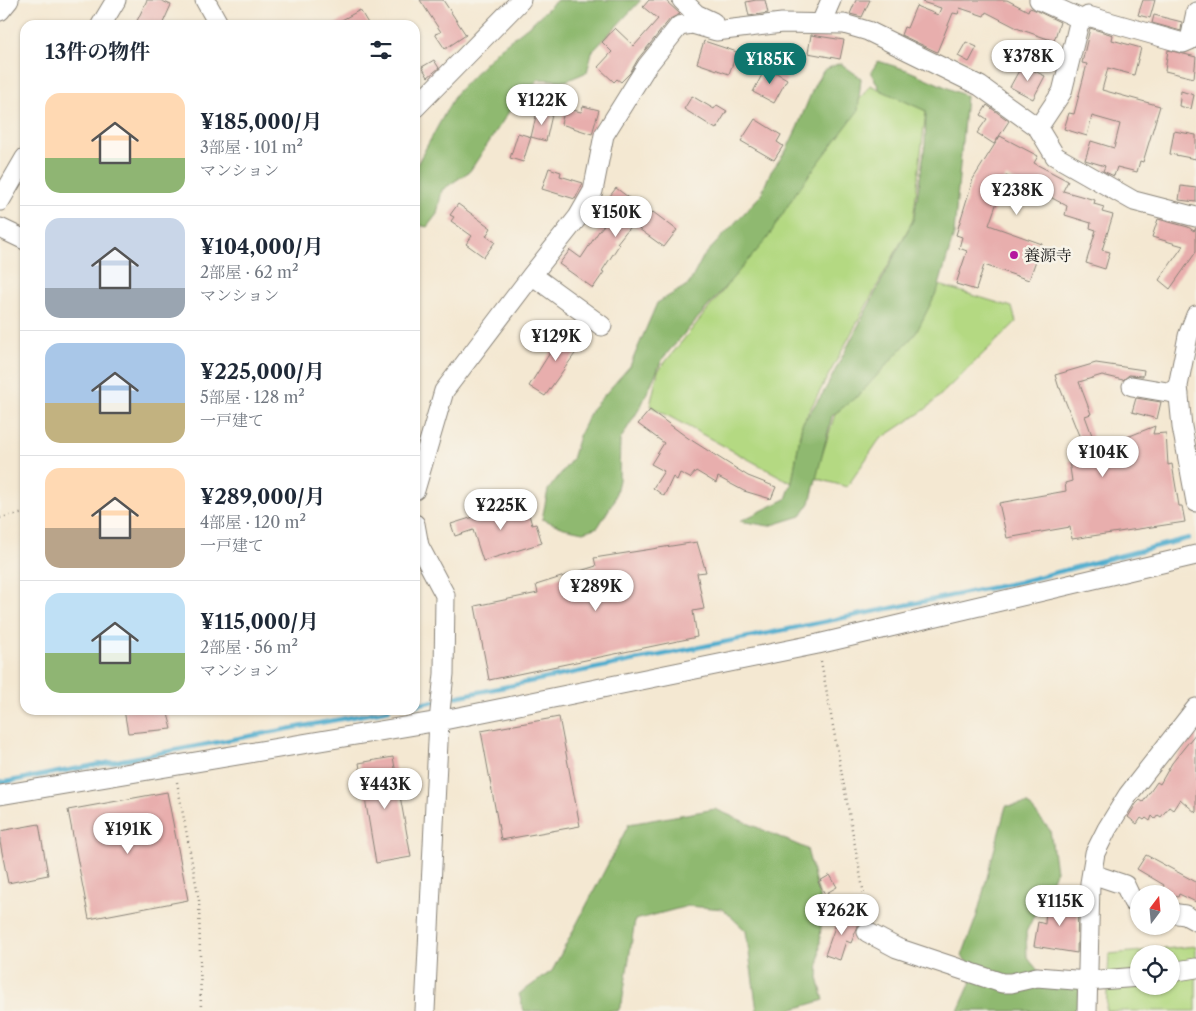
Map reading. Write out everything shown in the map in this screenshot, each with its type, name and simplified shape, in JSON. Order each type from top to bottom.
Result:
[{"type":"street","points":[[0,11],[9,0]]},
{"type":"street","points":[[104,20],[116,0]]},
{"type":"street","points":[[205,0],[217,20]]},
{"type":"street","points":[[420,103],[521,0]]},
{"type":"street","points":[[682,0],[696,14],[712,21],[725,30]]},
{"type":"street","points":[[821,23],[831,0]]},
{"type":"street","points":[[1039,0],[1083,20]]},
{"type":"street","points":[[1038,128],[1062,92],[1079,23],[1088,16],[1183,43],[1190,40],[1196,12]]},
{"type":"street","points":[[420,473],[444,391],[578,217],[593,191],[604,136],[647,66],[679,26],[692,24],[716,32],[782,23],[844,24],[877,35],[980,86],[1038,128],[1056,156],[1071,165],[1134,201],[1196,218]]},
{"type":"street","points":[[0,201],[20,167]]},
{"type":"street","points":[[0,228],[20,238]]},
{"type":"street","points":[[532,275],[602,326]]},
{"type":"street","points":[[1196,315],[1188,336],[1178,386],[1182,427],[1196,502]]},
{"type":"street","points":[[1132,386],[1179,394]]},
{"type":"street","points":[[420,550],[445,595],[444,674],[440,714],[425,1011]]},
{"type":"street","points":[[0,796],[818,644],[1196,555]]},
{"type":"street","points":[[1087,1011],[1092,874],[1095,853],[1107,828],[1128,795],[1196,708]]},
{"type":"street","points":[[1092,874],[1124,885],[1130,896]]},
{"type":"street","points":[[1180,914],[1196,921]]},
{"type":"street","points":[[866,932],[897,948],[1002,983],[1038,977],[1087,981],[1130,978]]},
{"type":"street","points":[[1180,971],[1196,968]]},
{"type":"path","points":[[0,518],[20,514]]},
{"type":"path","points":[[818,644],[869,921],[866,932]]},
{"type":"path","points":[[175,765],[199,900],[201,1011]]},
{"type":"green space","points":[[557,0],[641,0],[592,52],[587,72],[566,81],[539,79],[512,107],[470,171],[442,190],[437,214],[427,227],[420,225],[420,159],[456,93],[499,49],[531,24]]},
{"type":"green space","points":[[878,61],[907,70],[966,96],[954,234],[938,289],[916,333],[860,394],[832,416],[810,503],[801,516],[769,526],[740,521],[786,499],[792,482],[802,424],[825,390],[913,220],[925,145],[926,111],[880,90],[871,72]]},
{"type":"green space","points":[[840,63],[861,78],[858,111],[797,191],[767,239],[663,358],[641,406],[620,440],[619,480],[614,501],[598,527],[583,532],[564,528],[542,519],[548,490],[572,459],[580,433],[592,409],[630,366],[657,303],[689,284],[703,257],[761,195],[770,173],[786,151],[815,84],[824,70]]},
{"type":"green space","points":[[870,85],[926,111],[913,220],[802,424],[792,483],[650,406],[658,371],[722,292]]},
{"type":"green space","points":[[939,285],[1012,307],[1016,322],[926,409],[879,440],[847,487],[815,478],[835,414],[915,334]]},
{"type":"green space","points":[[1028,804],[1050,830],[1056,871],[1026,932],[1027,957],[1044,978],[1079,980],[1082,1011],[958,1011],[975,973],[962,956],[977,915],[1006,806]]},
{"type":"green space","points":[[715,809],[807,849],[822,907],[818,978],[824,1000],[787,1011],[757,1011],[746,931],[723,909],[688,906],[635,920],[622,1003],[618,1011],[524,1011],[519,994],[552,971],[629,824]]},
{"type":"green space","points":[[1196,946],[1196,1011],[1106,1011],[1109,954],[1130,952],[1130,995],[1180,995],[1180,947]]},
{"type":"building","points":[[147,0],[160,0],[171,5],[164,20],[137,20]]},
{"type":"building","points":[[420,0],[443,0],[466,35],[445,49],[435,34],[441,32]]},
{"type":"building","points":[[649,0],[665,0],[680,14],[670,19],[638,59],[630,73],[621,82],[617,79],[614,82],[598,67],[612,52],[602,42],[615,28],[634,46],[658,19],[643,7]]},
{"type":"building","points":[[765,0],[768,13],[749,16],[746,2]]},
{"type":"building","points":[[856,0],[870,0],[862,17],[850,14]]},
{"type":"building","points":[[922,0],[1007,0],[1028,11],[1029,8],[1033,9],[1060,22],[1054,41],[1019,29],[986,12],[984,16],[960,8],[958,14],[953,13],[937,52],[901,35],[904,27],[907,28],[916,6],[938,15],[941,8],[922,2]]},
{"type":"building","points":[[1143,0],[1155,0],[1150,18],[1138,15]]},
{"type":"building","points":[[360,10],[366,20],[342,20]]},
{"type":"building","points":[[1154,15],[1182,22],[1181,31],[1152,23]]},
{"type":"building","points":[[1090,28],[1113,35],[1112,40],[1141,48],[1134,75],[1108,68],[1102,90],[1160,106],[1143,162],[1140,161],[1137,172],[1117,167],[1114,176],[1103,171],[1105,166],[1085,160],[1091,141],[1114,148],[1120,124],[1092,116],[1087,136],[1064,129],[1069,113],[1074,114],[1087,64],[1082,63]]},
{"type":"building","points":[[811,35],[844,40],[840,59],[808,53]]},
{"type":"building","points":[[704,41],[737,52],[729,74],[697,63]]},
{"type":"building","points":[[966,42],[977,47],[969,62],[958,56]]},
{"type":"building","points":[[1168,50],[1196,57],[1194,78],[1165,71]]},
{"type":"building","points":[[434,60],[439,68],[428,77],[422,67]]},
{"type":"building","points":[[1022,65],[1045,76],[1033,99],[1010,87]]},
{"type":"building","points":[[766,67],[787,79],[774,103],[753,92]]},
{"type":"building","points":[[1181,91],[1194,95],[1191,109],[1179,106]]},
{"type":"building","points":[[692,96],[714,109],[717,105],[727,111],[716,129],[684,109]]},
{"type":"building","points":[[987,105],[1009,121],[994,144],[977,133],[987,119],[981,115]]},
{"type":"building","points":[[583,106],[599,110],[592,134],[561,124],[565,108],[581,112]]},
{"type":"building","points":[[537,112],[552,115],[546,141],[531,137]]},
{"type":"building","points":[[755,119],[781,135],[777,142],[783,146],[774,160],[741,141]]},
{"type":"building","points":[[1174,131],[1196,135],[1196,159],[1170,154]]},
{"type":"building","points":[[518,133],[531,137],[523,162],[510,158]]},
{"type":"building","points":[[1000,136],[1038,156],[1034,163],[1068,181],[1063,191],[1095,200],[1094,204],[1104,207],[1102,212],[1113,215],[1102,250],[1110,252],[1105,269],[1086,263],[1096,230],[1090,228],[1091,223],[1065,215],[1067,206],[1024,183],[1023,185],[1006,176],[989,225],[1042,244],[1029,280],[984,265],[976,290],[956,284],[967,251],[959,248],[962,237],[956,235],[973,179]]},
{"type":"building","points":[[549,168],[561,172],[560,176],[583,183],[575,199],[542,189]]},
{"type":"building","points":[[1181,186],[1196,188],[1196,202],[1179,200]]},
{"type":"building","points":[[616,188],[651,214],[653,212],[677,230],[664,247],[632,224],[617,243],[619,245],[593,288],[559,264],[570,250],[581,258],[599,231],[618,208],[607,200]]},
{"type":"building","points":[[458,204],[491,228],[486,236],[495,242],[484,257],[466,244],[472,236],[451,221],[454,217],[450,215]]},
{"type":"building","points":[[1158,219],[1188,227],[1194,231],[1196,228],[1196,252],[1170,289],[1159,280],[1183,246],[1152,237]]},
{"type":"building","points":[[565,329],[584,341],[545,396],[529,386]]},
{"type":"building","points":[[1096,363],[1144,370],[1143,376],[1129,375],[1123,380],[1102,375],[1079,382],[1091,414],[1085,416],[1097,449],[1155,426],[1153,434],[1166,433],[1168,465],[1172,464],[1179,506],[1182,506],[1185,522],[1072,539],[1070,527],[1007,538],[999,503],[1066,491],[1065,483],[1072,481],[1069,461],[1088,458],[1055,375]]},
{"type":"building","points":[[1136,398],[1161,402],[1157,419],[1132,412]]},
{"type":"building","points":[[650,410],[688,438],[748,476],[776,487],[771,499],[744,491],[718,477],[716,483],[696,471],[690,478],[680,473],[677,480],[673,477],[664,496],[653,488],[664,471],[651,464],[664,443],[638,424]]},
{"type":"building","points":[[525,501],[532,525],[536,524],[542,543],[483,561],[473,530],[455,536],[451,524]]},
{"type":"building","points":[[697,542],[706,572],[697,573],[704,609],[693,611],[697,637],[489,680],[475,606],[538,593],[536,585],[596,566],[594,558]]},
{"type":"building","points":[[125,715],[168,715],[172,729],[128,733]]},
{"type":"building","points":[[559,717],[580,826],[501,840],[481,731]]},
{"type":"building","points":[[1196,733],[1196,813],[1180,799],[1173,810],[1169,807],[1161,817],[1158,815],[1155,819],[1152,816],[1150,821],[1146,818],[1144,820],[1141,818],[1137,824],[1128,817],[1136,804],[1140,800],[1143,802],[1157,782],[1160,784],[1172,763]]},
{"type":"building","points":[[393,757],[411,857],[376,863],[359,763]]},
{"type":"building","points":[[167,792],[188,900],[89,919],[68,810]]},
{"type":"building","points":[[39,824],[48,875],[8,883],[0,842],[0,831]]},
{"type":"building","points":[[1146,855],[1196,882],[1196,902],[1180,894],[1180,885],[1164,885],[1137,869]]},
{"type":"building","points":[[830,875],[837,887],[825,894],[818,882]]},
{"type":"building","points":[[1056,898],[1078,900],[1077,953],[1034,946],[1038,922],[1045,924],[1046,907],[1055,908]]},
{"type":"building","points":[[840,913],[860,921],[851,943],[846,941],[840,960],[825,955]]},
{"type":"waterway","points":[[445,699],[1019,582],[1189,538]]},
{"type":"waterway","points":[[420,704],[435,701]]},
{"type":"waterway","points":[[0,783],[362,715]]},
{"type":"place","name":"養源寺","points":[[1014,255]]}]
